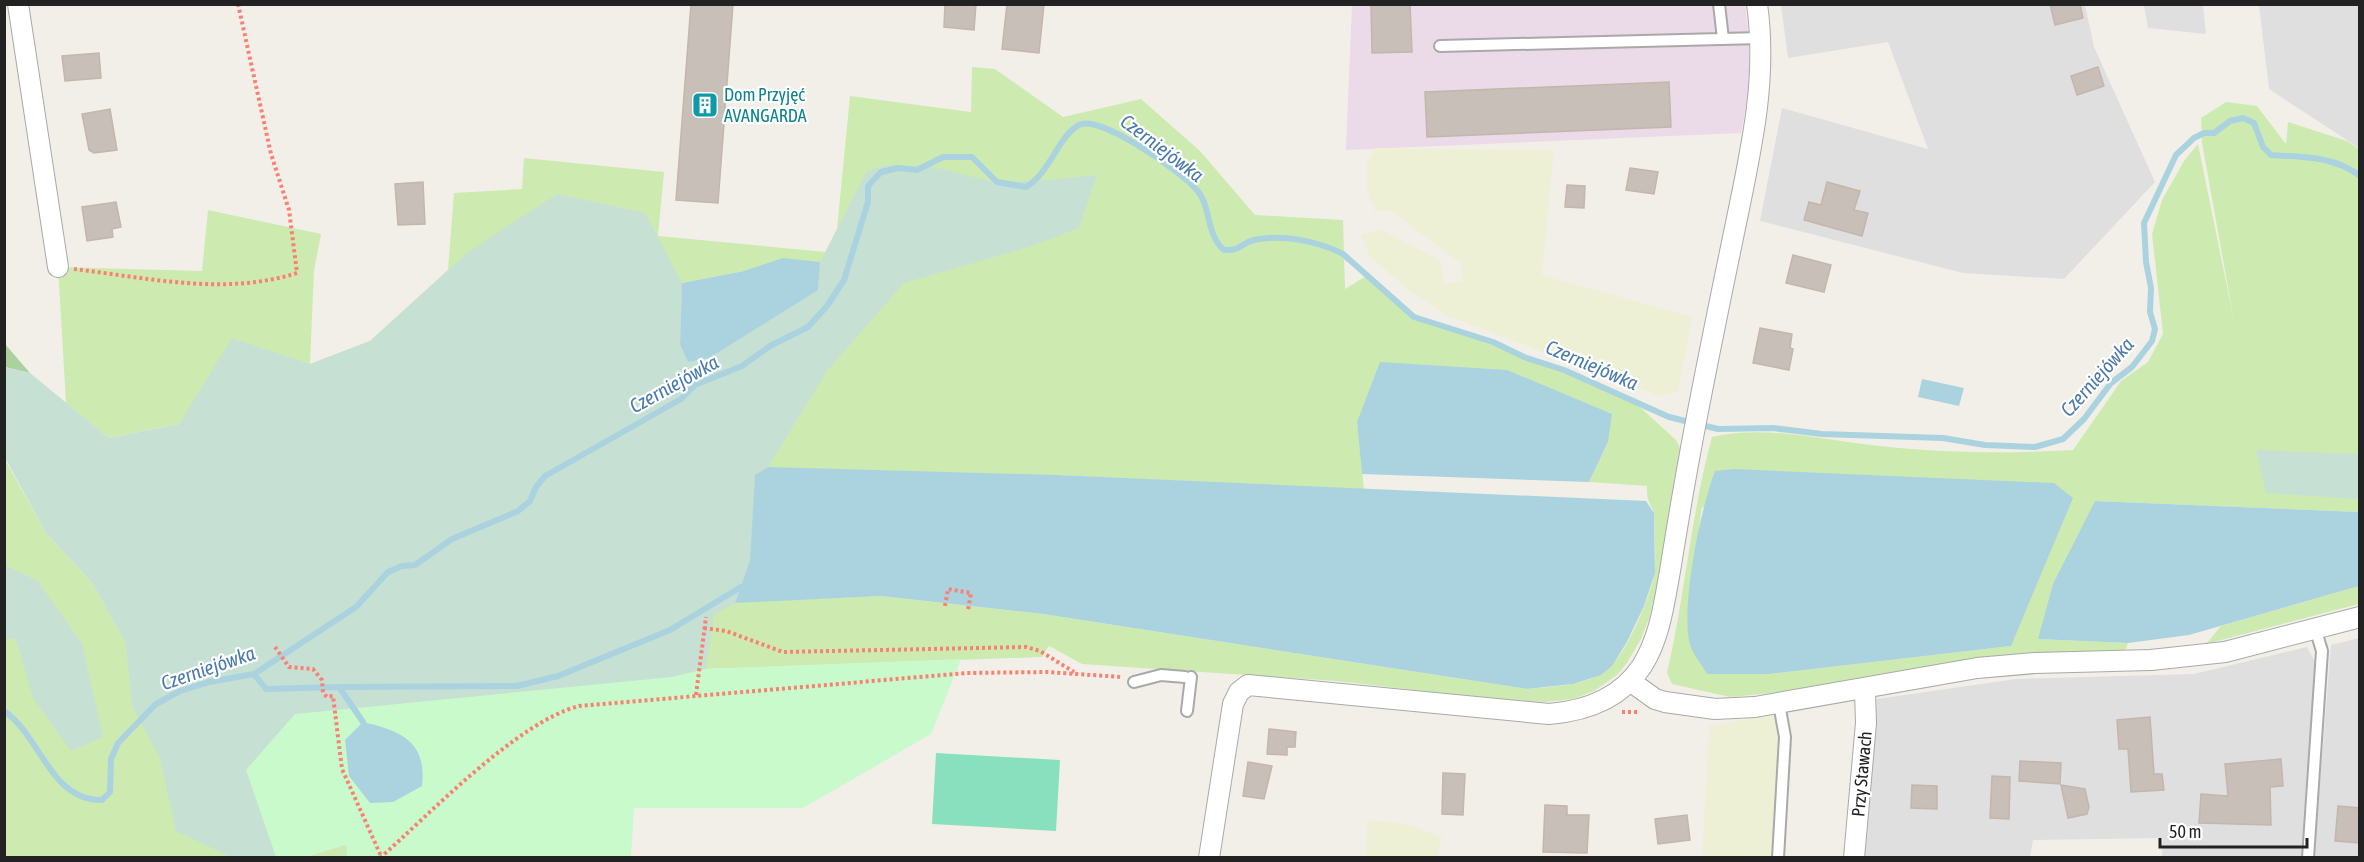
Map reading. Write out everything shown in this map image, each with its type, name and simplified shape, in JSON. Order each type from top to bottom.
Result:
[{"type":"street","points":[[18,4],[58,267]]},
{"type":"street","points":[[1209,858],[1233,704],[1238,694],[1248,685],[1549,714],[1591,706],[1613,695],[1630,681],[1648,655],[1660,626],[1689,459],[1759,108],[1761,38],[1757,4]]},
{"type":"street","points":[[1630,681],[1655,699],[1695,708],[1731,709],[1779,704],[1996,666],[2151,660],[2208,654],[2360,616]]},
{"type":"street","name":"Przy Stawach","points":[[1854,858],[1866,723],[1865,690]]},
{"type":"lane","points":[[1719,4],[1723,39]]},
{"type":"lane","points":[[1440,46],[1761,38]]},
{"type":"lane","points":[[2308,858],[2322,651],[2316,628]]},
{"type":"lane","points":[[1134,682],[1161,675],[1188,677],[1187,711]]},
{"type":"lane","points":[[1778,858],[1785,737],[1779,704]]},
{"type":"path","points":[[58,267],[207,286],[275,280],[297,273],[289,210],[271,154],[238,4]]},
{"type":"path","points":[[945,606],[948,589],[961,588],[971,593],[968,610]]},
{"type":"path","points":[[696,695],[706,617]]},
{"type":"path","points":[[704,628],[726,631],[783,652],[1026,647],[1040,651],[1074,672]]},
{"type":"path","points":[[275,647],[289,667],[313,669],[322,680],[323,693],[327,697],[333,696],[342,769],[381,857],[506,748],[564,710],[696,695],[967,674],[1074,672],[1108,675],[1134,682]]},
{"type":"path","points":[[1619,712],[1650,713]]},
{"type":"shaded area","points":[[1352,5],[1745,5],[1749,37],[1749,90],[1741,133],[1346,150]]},
{"type":"shaded area","points":[[1781,5],[2085,5],[2094,47],[2155,182],[2064,279],[1963,273],[1760,221],[1782,108],[1928,149],[1888,42],[1788,58]]},
{"type":"shaded area","points":[[2144,5],[2203,5],[2206,34],[2148,28]]},
{"type":"shaded area","points":[[2259,5],[2359,5],[2359,148],[2269,89]]},
{"type":"shaded area","points":[[2359,638],[2359,857],[2314,858],[2331,645]]},
{"type":"shaded area","points":[[2307,647],[2316,664],[2303,857],[2162,857],[2163,838],[2033,840],[2030,857],[1863,858],[1877,699],[2016,679],[2194,674]]},
{"type":"green space","points":[[972,67],[995,69],[1063,117],[1141,99],[1200,151],[1255,215],[1343,220],[1345,289],[1368,275],[1414,317],[1493,342],[1629,397],[1676,440],[1681,450],[1650,616],[1641,639],[1617,675],[1594,691],[1573,699],[1544,702],[1484,698],[1337,681],[1082,664],[1049,646],[1042,657],[706,669],[672,677],[276,858],[5,857],[4,458],[46,533],[93,584],[126,643],[178,424],[109,438],[66,403],[58,267],[202,271],[208,210],[321,234],[314,271],[310,364],[370,341],[448,270],[454,193],[522,189],[524,158],[664,172],[658,236],[826,252],[837,229],[850,96],[971,112]],"holes":[[[744,271],[680,344],[682,283]],[[1357,422],[1608,442],[1589,482],[1647,486],[1654,516],[1655,556],[1654,576],[1641,615],[1626,645],[1608,669],[1582,682],[1527,689],[1043,614],[881,596],[735,602],[750,560],[1057,475],[1364,490]]]},
{"type":"green space","points":[[2226,102],[2257,106],[2286,144],[2288,122],[2347,141],[2359,149],[2359,512],[2095,501],[2038,639],[2128,643],[2124,654],[2005,655],[1816,689],[1730,697],[1672,684],[1667,673],[1699,495],[1712,437],[1752,432],[1921,450],[2023,452],[2073,450],[2121,381],[2148,362],[2163,334],[2152,234],[2162,200],[2184,161],[2198,144],[2234,321],[2202,143],[2201,118]],"holes":[[[1702,507],[2011,646],[1769,674],[1707,674],[1689,642],[1689,599]]]},
{"type":"green space","points":[[1375,148],[1554,150],[1542,275],[1692,317],[1678,392],[1659,396],[1448,316],[1407,289],[1369,255],[1361,235],[1380,229],[1440,260],[1445,284],[1463,281],[1460,263],[1391,211],[1375,211],[1367,192],[1367,164]]},
{"type":"green space","points":[[886,165],[930,166],[994,182],[1037,181],[1097,175],[1079,228],[1032,246],[904,283],[827,371],[768,467],[755,475],[750,560],[735,603],[714,615],[706,669],[672,677],[306,857],[231,857],[176,831],[160,758],[132,706],[126,644],[93,584],[46,533],[5,458],[4,367],[30,373],[109,438],[179,424],[232,338],[310,364],[370,341],[467,253],[557,194],[645,213],[682,283],[680,344],[818,290],[820,262],[867,171]]},
{"type":"green space","points":[[5,344],[30,373],[5,367]]},
{"type":"green space","points":[[2256,450],[2359,454],[2359,499],[2266,493]]},
{"type":"green space","points":[[5,565],[38,581],[82,644],[103,737],[71,751],[33,698],[16,639],[5,639]]},
{"type":"green space","points":[[2359,586],[2359,604],[2206,644],[2221,626]]},
{"type":"green space","points":[[961,659],[931,734],[803,808],[634,808],[631,857],[347,858],[346,844],[306,857],[276,857],[246,770],[295,714],[672,677],[706,669]]},
{"type":"green space","points":[[1771,715],[1785,737],[1778,857],[1702,858],[1709,726]]},
{"type":"green space","points":[[936,753],[1060,760],[1056,831],[932,824]]},
{"type":"green space","points":[[1367,820],[1406,824],[1442,837],[1438,857],[1366,857]]},
{"type":"green space","points":[[347,844],[347,857],[306,857]]},
{"type":"water","points":[[783,258],[820,262],[818,290],[709,358],[688,362],[680,344],[682,283],[744,271]]},
{"type":"water","points":[[1380,362],[1507,370],[1612,414],[1608,442],[1589,482],[1362,474],[1357,422]]},
{"type":"water","points":[[1922,379],[1964,388],[1959,406],[1918,397]]},
{"type":"water","points":[[768,467],[1057,475],[1646,501],[1654,513],[1655,573],[1644,606],[1627,642],[1612,666],[1601,675],[1573,684],[1527,689],[1043,614],[881,596],[735,603],[750,560],[755,475]]},
{"type":"water","points":[[1734,469],[2054,483],[2073,498],[2011,646],[1769,674],[1707,674],[1694,654],[1689,641],[1687,624],[1690,580],[1698,532],[1715,471]]},
{"type":"water","points":[[2095,501],[2359,512],[2359,586],[2189,635],[2128,643],[2038,639],[2053,584]]},
{"type":"water","points":[[363,722],[389,729],[409,740],[416,748],[420,758],[422,786],[393,802],[370,803],[349,776],[345,740]]},
{"type":"building","name":"Dom Przyjęć AVANGARDA","points":[[691,4],[733,4],[718,203],[676,200]]},
{"type":"building","points":[[945,4],[976,4],[974,30],[944,27]]},
{"type":"building","points":[[1007,4],[1044,4],[1039,53],[1002,49]]},
{"type":"building","points":[[1371,4],[1410,4],[1412,52],[1372,53]]},
{"type":"building","points":[[2050,4],[2080,4],[2083,18],[2055,25]]},
{"type":"building","points":[[99,53],[101,78],[65,81],[62,56]]},
{"type":"building","points":[[2098,67],[2104,86],[2077,95],[2071,76]]},
{"type":"building","points":[[1669,82],[1671,127],[1427,137],[1425,92]]},
{"type":"building","points":[[110,109],[117,150],[94,153],[89,150],[82,114]]},
{"type":"building","points":[[1630,168],[1658,172],[1654,194],[1626,190]]},
{"type":"building","points":[[423,182],[425,224],[398,225],[395,184]]},
{"type":"building","points":[[1827,182],[1860,191],[1854,210],[1868,213],[1862,236],[1804,220],[1809,202],[1821,205]]},
{"type":"building","points":[[1567,185],[1585,186],[1584,208],[1565,207]]},
{"type":"building","points":[[116,202],[121,227],[112,229],[113,237],[87,241],[82,207]]},
{"type":"building","points":[[1793,255],[1831,265],[1824,292],[1786,283]]},
{"type":"building","points":[[1760,328],[1792,334],[1790,348],[1793,349],[1789,370],[1753,363]]},
{"type":"building","points":[[2150,717],[2154,774],[2162,774],[2164,790],[2131,792],[2128,749],[2119,749],[2117,720]]},
{"type":"building","points":[[1269,729],[1296,732],[1295,747],[1287,747],[1287,755],[1267,754]]},
{"type":"building","points":[[2281,759],[2283,786],[2270,787],[2271,825],[2199,823],[2201,794],[2228,796],[2225,764]]},
{"type":"building","points":[[2020,761],[2061,763],[2060,784],[2019,781]]},
{"type":"building","points":[[1248,762],[1272,766],[1264,799],[1243,796]]},
{"type":"building","points":[[1443,773],[1465,774],[1463,815],[1442,814]]},
{"type":"building","points":[[1992,776],[2010,777],[2009,819],[1990,818]]},
{"type":"building","points":[[1912,785],[1937,786],[1937,809],[1911,808]]},
{"type":"building","points":[[2061,785],[2085,789],[2089,807],[2087,814],[2068,818]]},
{"type":"building","points":[[1545,805],[1567,806],[1567,815],[1589,815],[1587,853],[1543,852]]},
{"type":"building","points":[[2338,806],[2360,808],[2360,843],[2335,841]]},
{"type":"building","points":[[1687,815],[1690,840],[1658,844],[1655,819]]},
{"type":"waterway","name":"Czerniejówka","points":[[4,711],[17,722],[47,765],[70,790],[84,797],[102,800],[110,792],[111,759],[118,743],[156,704],[180,691],[209,682],[254,674],[356,607],[388,572],[402,566],[415,565],[452,539],[518,511],[530,501],[536,487],[545,476],[681,399],[695,385],[742,366],[770,346],[808,327],[827,306],[844,280],[868,202],[868,186],[881,172],[898,168],[917,170],[943,157],[972,157],[997,182],[1026,187],[1042,173],[1065,137],[1079,125],[1089,124],[1121,136],[1157,158],[1187,181],[1201,196],[1214,236],[1224,250],[1238,248],[1250,241],[1265,238],[1288,238],[1333,249],[1343,254],[1414,317],[1493,342],[1524,357],[1564,370],[1669,417],[1718,429],[1773,428],[1822,434],[1943,438],[1985,445],[2035,447],[2063,439],[2084,419],[2111,383],[2132,367],[2152,341],[2155,329],[2150,312],[2151,288],[2146,262],[2144,223],[2176,155],[2194,138],[2204,133],[2214,133],[2230,121],[2243,118],[2254,123],[2263,147],[2271,155],[2329,161],[2350,169],[2360,176]]},
{"type":"waterway","points":[[339,687],[517,686],[558,676],[670,630],[741,587]]},
{"type":"waterway","points":[[254,674],[266,689],[339,687],[363,722]]},
{"type":"place","name":"Dom Przyjęć AVANGARDA","points":[[705,105]]}]
